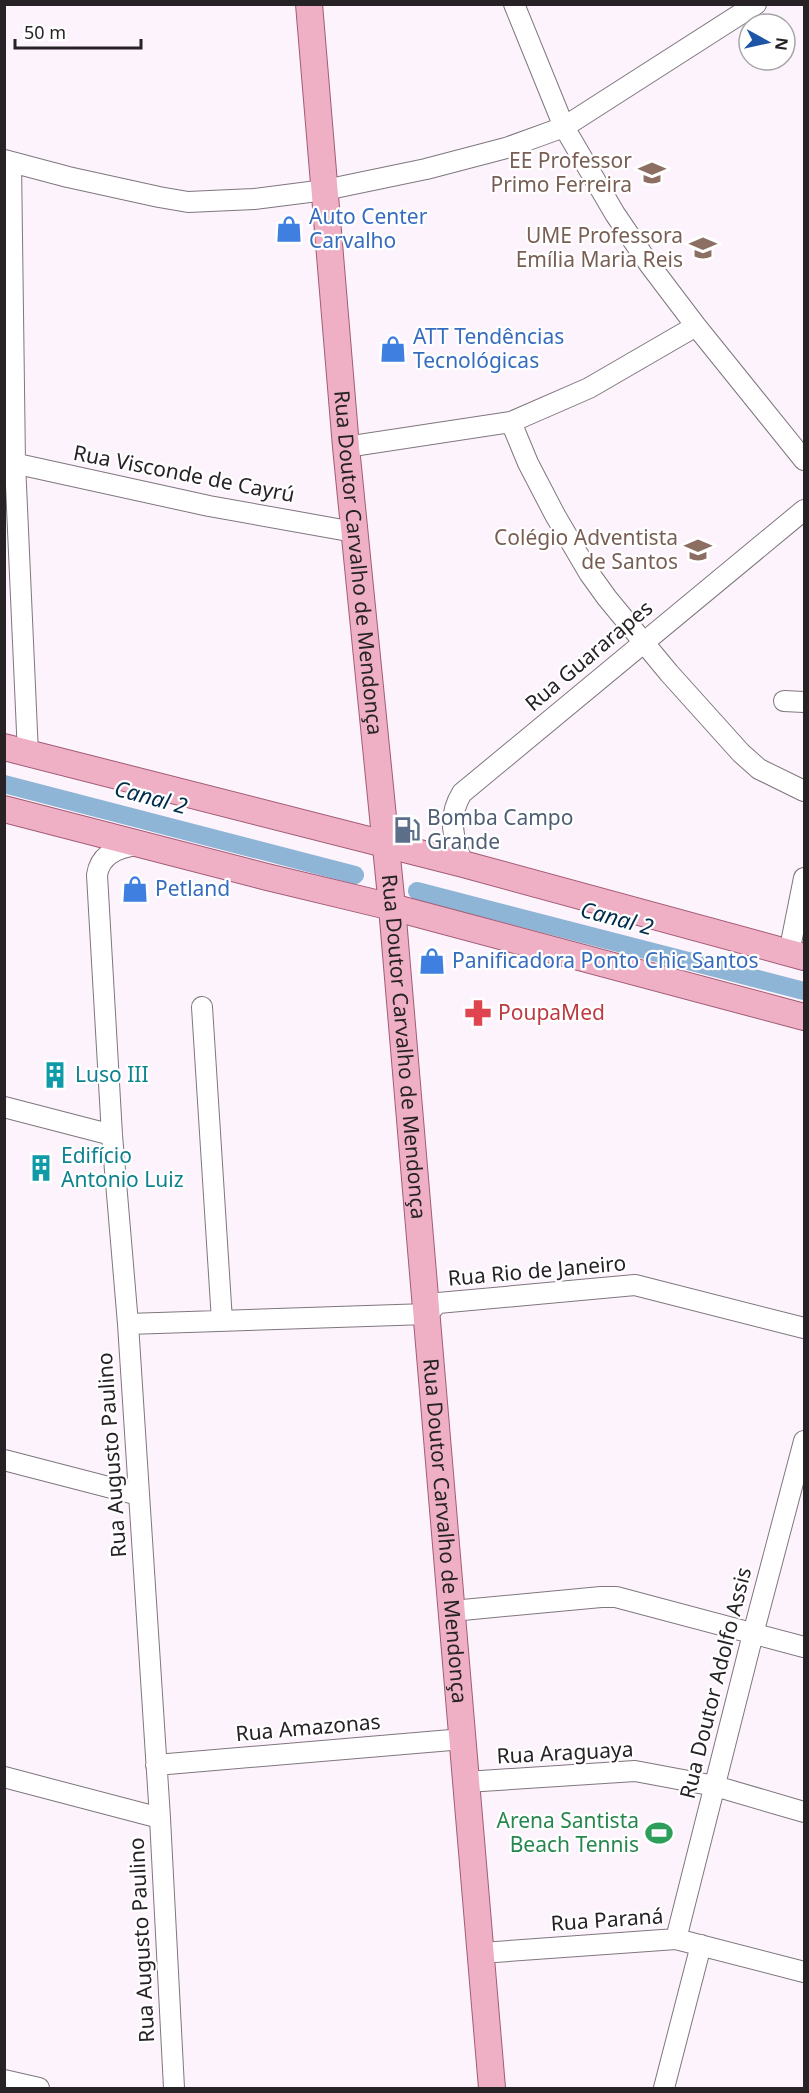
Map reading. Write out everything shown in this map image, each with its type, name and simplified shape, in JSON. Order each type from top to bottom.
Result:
[{"type":"main road","name":"Rua Doutor Carvalho de Mendonça","points":[[309,4],[346,447],[392,907],[492,2088]]},
{"type":"main road","points":[[16,751],[463,864],[797,955]]},
{"type":"main road","points":[[4,809],[138,845],[392,907],[804,1017]]},
{"type":"street","points":[[514,4],[564,127],[615,214],[696,326],[804,460]]},
{"type":"street","points":[[16,751],[10,462],[8,161],[109,186],[188,202],[254,199],[325,190],[464,160],[564,127],[756,4]]},
{"type":"street","points":[[346,447],[511,422],[589,388],[696,326]]},
{"type":"street","points":[[511,422],[528,463],[589,573],[669,673],[741,753],[759,769],[804,791]]},
{"type":"street","name":"Rua Visconde de Cayrú","points":[[10,462],[209,506],[354,532]]},
{"type":"street","name":"Rua Guararapes","points":[[463,864],[456,847],[452,824],[455,804],[462,793],[804,510]]},
{"type":"street","points":[[784,702],[804,702]]},
{"type":"street","name":"Rua Augusto Paulino","points":[[138,845],[125,846],[112,852],[102,861],[97,875],[112,1135],[128,1324],[160,1818],[174,2088]]},
{"type":"street","points":[[797,955],[804,878]]},
{"type":"street","points":[[201,1007],[222,1321]]},
{"type":"street","points":[[4,1107],[112,1135]]},
{"type":"street","name":"Rua Rio de Janeiro","points":[[128,1324],[427,1314],[438,1303],[635,1285],[804,1328]]},
{"type":"street","name":"Rua Doutor Adolfo Assis","points":[[676,1939],[804,1441]]},
{"type":"street","points":[[4,1460],[139,1495]]},
{"type":"street","points":[[452,1611],[616,1597],[804,1647]]},
{"type":"street","name":"Rua Amazonas","points":[[156,1765],[463,1740]]},
{"type":"street","name":"Rua Araguaya","points":[[466,1782],[635,1771],[715,1786],[804,1812]]},
{"type":"street","points":[[4,1777],[160,1818]]},
{"type":"street","name":"Rua Paraná","points":[[481,1953],[676,1939],[804,1972]]},
{"type":"street","points":[[664,2088],[701,1945]]},
{"type":"street","points":[[4,2080],[39,2088]]},
{"type":"waterway","name":"Canal 2","points":[[4,784],[355,875]]},
{"type":"waterway","name":"Canal 2","points":[[417,891],[804,991]]},
{"type":"place","name":"EE Professor Primo Ferreira","points":[[652,173]]},
{"type":"place","name":"Auto Center Carvalho","points":[[289,229]]},
{"type":"place","name":"UME Professora Emília Maria Reis","points":[[703,248]]},
{"type":"place","name":"ATT Tendências Tecnológicas","points":[[393,349]]},
{"type":"place","name":"Colégio Adventista de Santos","points":[[698,550]]},
{"type":"place","name":"Bomba Campo Grande","points":[[407,830]]},
{"type":"place","name":"Petland","points":[[135,889]]},
{"type":"place","name":"Panificadora Ponto Chic Santos","points":[[432,961]]},
{"type":"place","name":"PoupaMed","points":[[478,1013]]},
{"type":"place","name":"Luso III","points":[[55,1075]]},
{"type":"place","name":"Edifício Antonio Luiz","points":[[41,1168]]},
{"type":"place","name":"Arena Santista Beach Tennis","points":[[659,1833]]}]
